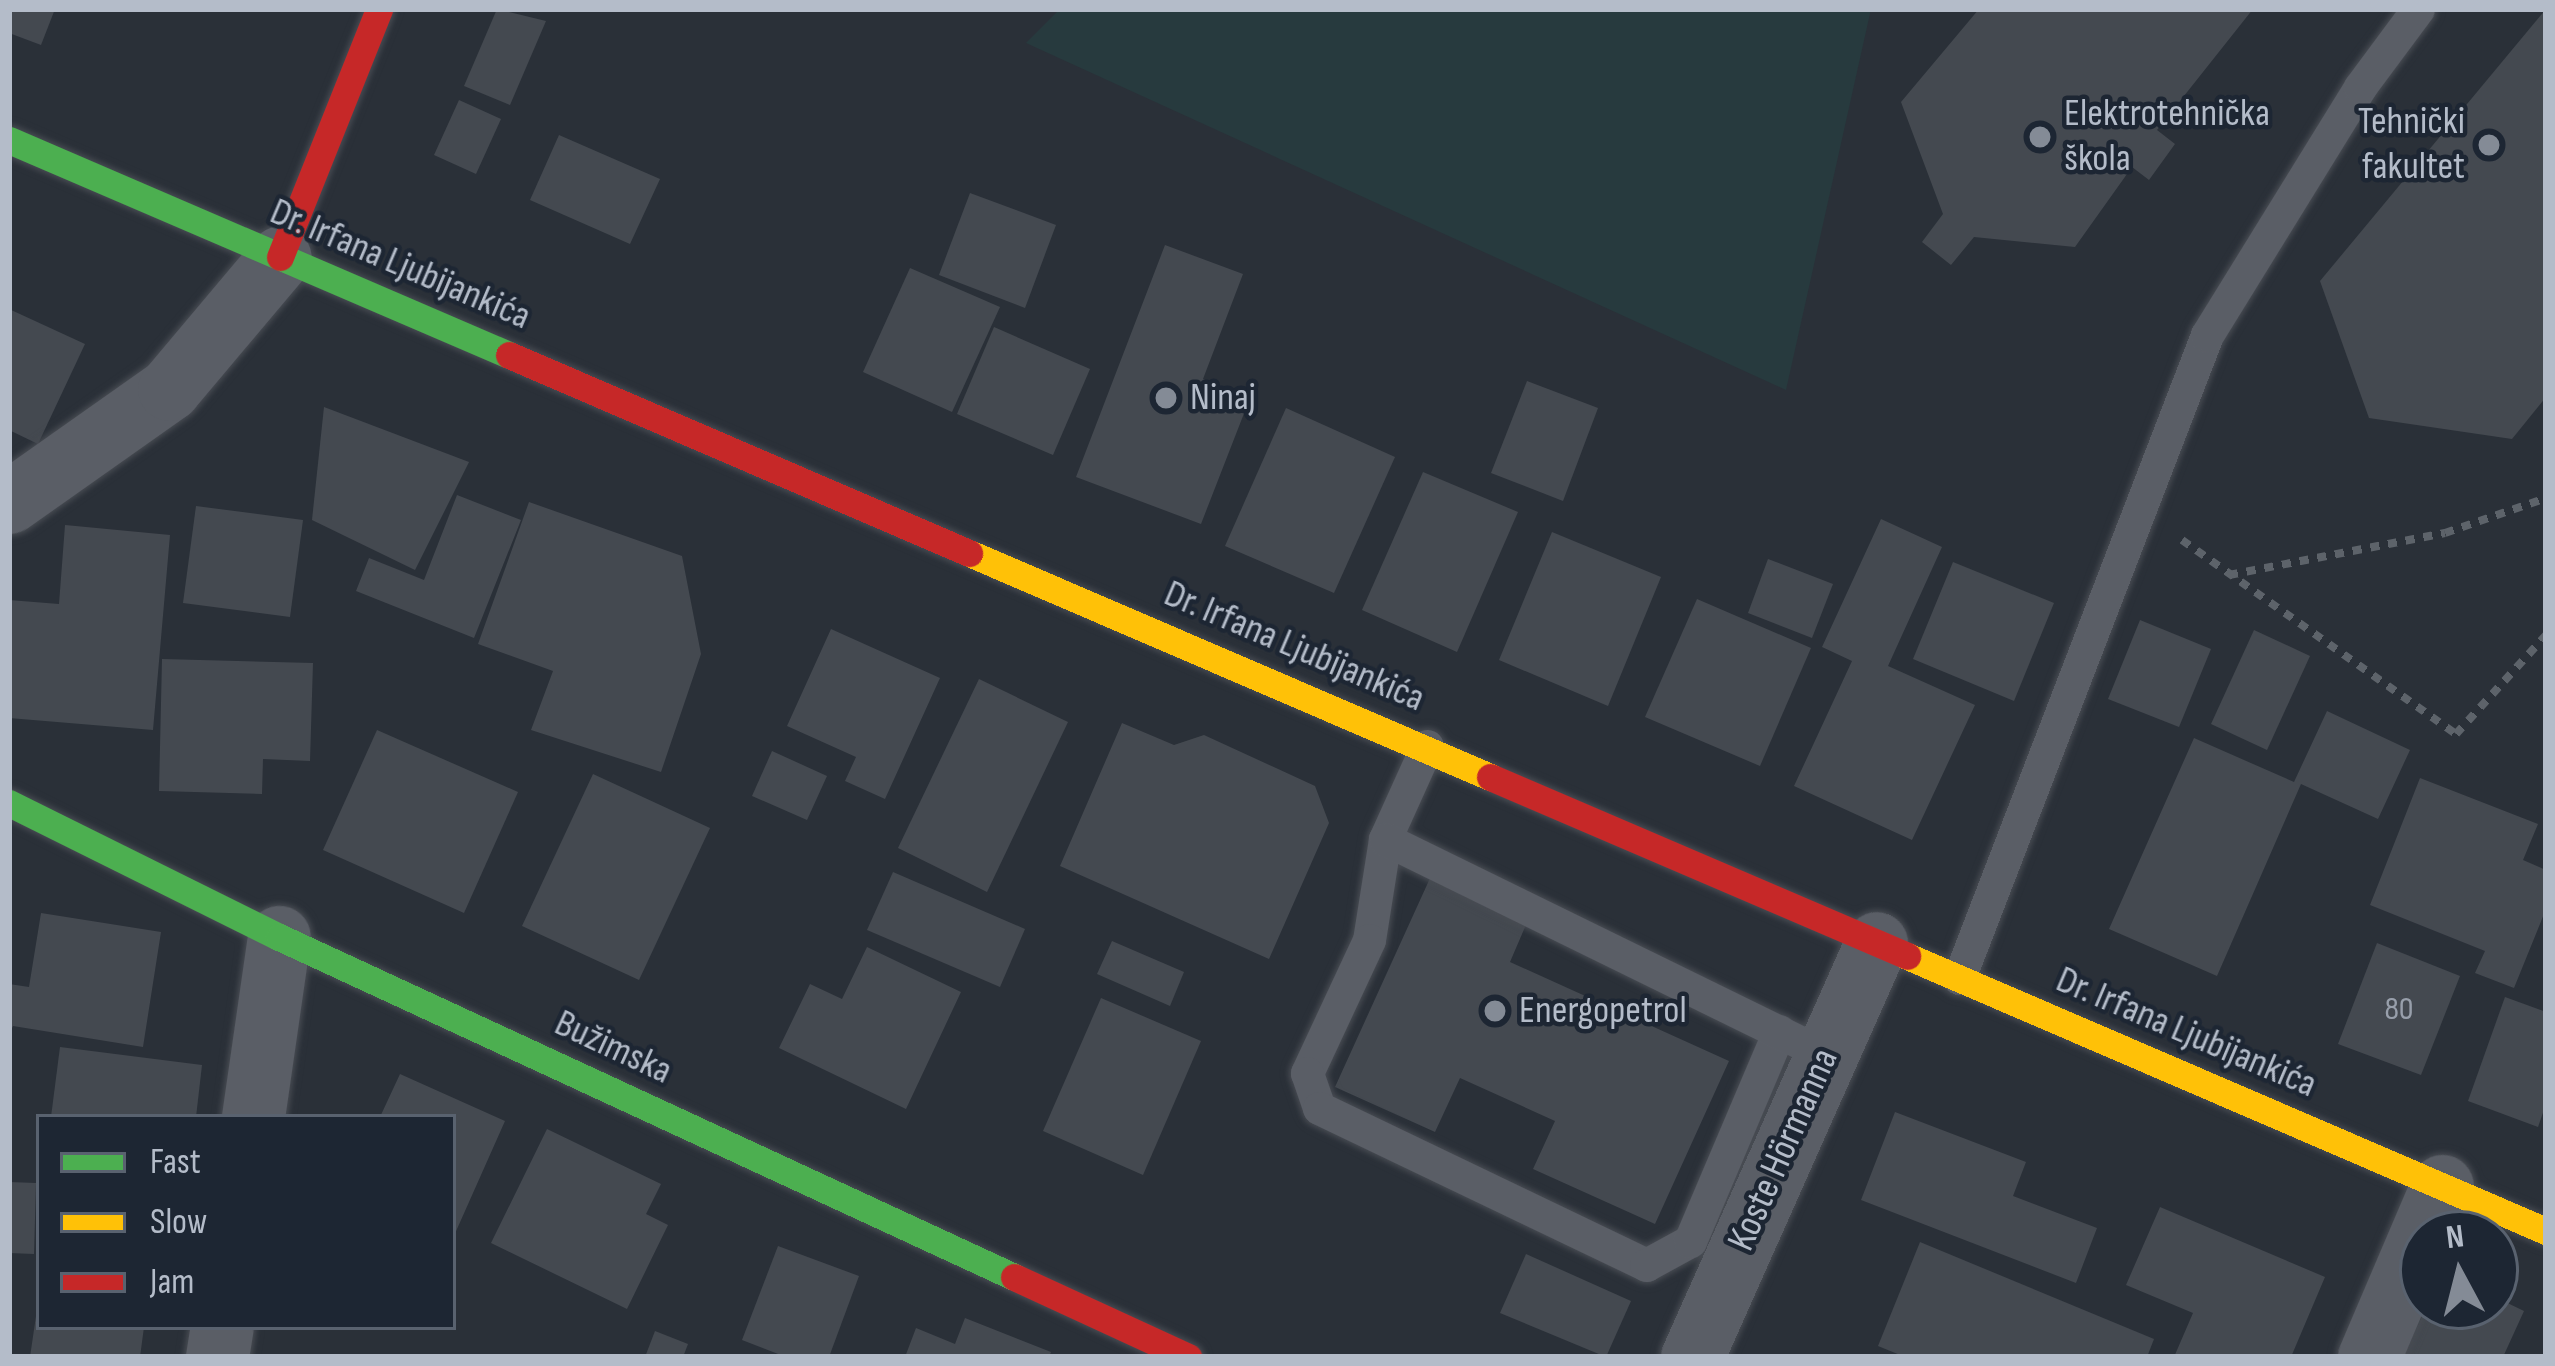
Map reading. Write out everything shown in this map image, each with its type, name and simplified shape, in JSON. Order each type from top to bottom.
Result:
[{"type":"main road","points":[[280,256],[380,9]]},
{"type":"main road","name":"Dr. Irfana Ljubijankića","points":[[9,140],[2546,1231]]},
{"type":"main road","name":"Bužimska","points":[[9,803],[279,937],[1188,1357]]},
{"type":"street","points":[[9,502],[169,389],[280,256]]},
{"type":"street","points":[[253,1114],[279,937]]},
{"type":"street","name":"Koste Hörmanna","points":[[1692,1357],[1802,1043],[1876,943]]},
{"type":"street","points":[[2369,1357],[2442,1186]]},
{"type":"lane","points":[[1959,978],[2207,334],[2360,87],[2418,9]]},
{"type":"lane","points":[[1385,839],[1802,1043],[1690,1241],[1664,1261],[1632,1263],[1319,1108],[1310,1094],[1312,1060],[1369,940],[1385,839],[1427,746]]},
{"type":"path","points":[[2229,575],[2445,533],[2546,498]]},
{"type":"path","points":[[2137,507],[2456,734],[2546,635]]},
{"type":"green space","points":[[1060,9],[1871,9],[1786,390],[1026,43]]},
{"type":"building","points":[[9,9],[55,9],[41,45],[9,33]]},
{"type":"building","points":[[497,9],[546,21],[510,105],[464,86]]},
{"type":"building","name":"Elektrotehnička škola","points":[[1979,9],[2253,9],[2157,130],[2175,144],[2149,180],[2132,167],[2075,247],[1974,237],[1951,265],[1922,242],[1943,214],[1901,102]]},
{"type":"building","name":"Tehnički fakultet","points":[[2546,9],[2546,397],[2512,439],[2369,418],[2320,281]]},
{"type":"building","points":[[459,100],[501,119],[476,174],[434,155]]},
{"type":"building","points":[[559,135],[660,179],[630,244],[530,200]]},
{"type":"building","points":[[970,193],[1056,225],[1025,308],[939,275]]},
{"type":"building","points":[[1165,245],[1243,274],[1203,379],[1250,398],[1201,524],[1076,477]]},
{"type":"building","points":[[910,268],[1000,307],[952,412],[863,372]]},
{"type":"building","points":[[9,309],[85,344],[38,444],[9,430]]},
{"type":"building","points":[[994,327],[1090,369],[1053,455],[957,414]]},
{"type":"building","points":[[1527,381],[1598,408],[1563,501],[1491,473]]},
{"type":"building","points":[[324,407],[469,462],[415,570],[312,520]]},
{"type":"building","points":[[1286,408],[1395,457],[1334,593],[1225,546]]},
{"type":"building","points":[[1423,472],[1518,512],[1457,652],[1362,610]]},
{"type":"building","points":[[457,495],[521,520],[474,638],[356,591],[369,558],[424,580]]},
{"type":"building","points":[[529,502],[682,556],[701,654],[661,772],[531,730],[553,671],[478,644]]},
{"type":"building","points":[[196,506],[303,520],[290,617],[183,603]]},
{"type":"building","points":[[1881,519],[1942,547],[1888,666],[1975,705],[1912,840],[1794,786],[1852,661],[1822,647]]},
{"type":"building","points":[[65,525],[170,535],[153,730],[9,718],[9,600],[59,604]]},
{"type":"building","points":[[1552,532],[1661,577],[1608,706],[1499,660]]},
{"type":"building","points":[[1768,559],[1833,584],[1812,638],[1748,613]]},
{"type":"building","points":[[1953,562],[2054,603],[2014,701],[1913,659]]},
{"type":"building","points":[[1697,599],[1811,648],[1760,766],[1645,717]]},
{"type":"building","points":[[2140,620],[2211,649],[2179,727],[2108,699]]},
{"type":"building","points":[[831,629],[940,678],[885,799],[845,781],[856,757],[787,726]]},
{"type":"building","points":[[2254,630],[2310,656],[2267,750],[2211,724]]},
{"type":"building","points":[[162,659],[313,663],[310,761],[263,759],[262,794],[159,791]]},
{"type":"building","points":[[979,679],[1068,722],[987,892],[898,848]]},
{"type":"building","points":[[2327,711],[2410,750],[2378,819],[2301,784],[2217,976],[2109,929],[2194,738],[2294,782]]},
{"type":"building","points":[[1122,723],[1174,745],[1204,735],[1315,786],[1329,823],[1269,959],[1060,866]]},
{"type":"building","points":[[377,730],[518,792],[464,913],[323,850]]},
{"type":"building","points":[[772,751],[827,776],[807,820],[752,796]]},
{"type":"building","points":[[593,774],[710,828],[639,980],[522,926]]},
{"type":"building","points":[[2420,778],[2538,824],[2523,860],[2546,870],[2546,909],[2514,988],[2475,973],[2485,951],[2370,905]]},
{"type":"building","points":[[893,872],[1025,929],[1000,987],[867,930]]},
{"type":"building","name":"Energopetrol","points":[[1431,876],[1528,920],[1510,962],[1729,1061],[1655,1224],[1533,1169],[1555,1121],[1460,1078],[1435,1132],[1335,1087]]},
{"type":"building","points":[[41,913],[161,932],[143,1047],[13,1026],[9,1034],[9,984],[29,987]]},
{"type":"building","points":[[1112,941],[1184,972],[1170,1006],[1097,974]]},
{"type":"building","points":[[2377,943],[2460,976],[2421,1075],[2338,1044]]},
{"type":"building","points":[[867,947],[961,992],[906,1109],[779,1048],[810,984],[842,999]]},
{"type":"building","points":[[2505,997],[2546,1012],[2546,1104],[2538,1127],[2468,1101]]},
{"type":"building","points":[[1101,998],[1201,1041],[1143,1175],[1043,1131]]},
{"type":"building","points":[[60,1047],[202,1065],[196,1114],[51,1114]]},
{"type":"building","points":[[400,1074],[505,1121],[456,1231],[456,1114],[381,1114]]},
{"type":"building","points":[[1895,1112],[2026,1162],[2013,1196],[2097,1228],[2076,1283],[1861,1200]]},
{"type":"building","points":[[547,1129],[661,1184],[646,1214],[668,1225],[627,1309],[491,1243]]},
{"type":"building","points":[[9,1182],[36,1183],[34,1254],[9,1253]]},
{"type":"building","points":[[2160,1207],[2325,1277],[2291,1357],[2174,1357],[2193,1313],[2126,1285]]},
{"type":"building","points":[[1920,1242],[2154,1339],[2147,1357],[1905,1357],[1878,1346]]},
{"type":"building","points":[[778,1246],[859,1276],[829,1357],[786,1357],[742,1340]]},
{"type":"building","points":[[1526,1254],[1631,1301],[1606,1357],[1500,1313]]},
{"type":"building","points":[[36,1316],[36,1330],[144,1330],[140,1357],[30,1357]]},
{"type":"building","points":[[965,1318],[1051,1352],[1049,1357],[905,1357],[916,1328],[955,1344]]},
{"type":"building","points":[[2416,1330],[2515,1330],[2503,1357],[2403,1357]]},
{"type":"building","points":[[655,1331],[688,1344],[683,1357],[645,1357]]},
{"type":"traffic: fast","points":[[9,140],[509,355]]},
{"type":"traffic: fast","points":[[9,803],[279,937],[1014,1277]]},
{"type":"traffic: slow","points":[[969,553],[1490,777]]},
{"type":"traffic: slow","points":[[1907,956],[2546,1231]]},
{"type":"traffic: jam","points":[[280,257],[379,9]]},
{"type":"traffic: jam","points":[[509,355],[969,553]]},
{"type":"traffic: jam","points":[[1490,777],[1907,956]]},
{"type":"traffic: jam","points":[[1014,1277],[1188,1357]]},
{"type":"place","name":"Elektrotehnička škola","points":[[2040,137]]},
{"type":"place","name":"Tehnički fakultet","points":[[2489,145]]},
{"type":"place","name":"Ninaj","points":[[1166,398]]},
{"type":"place","name":"Energopetrol","points":[[1495,1011]]}]
